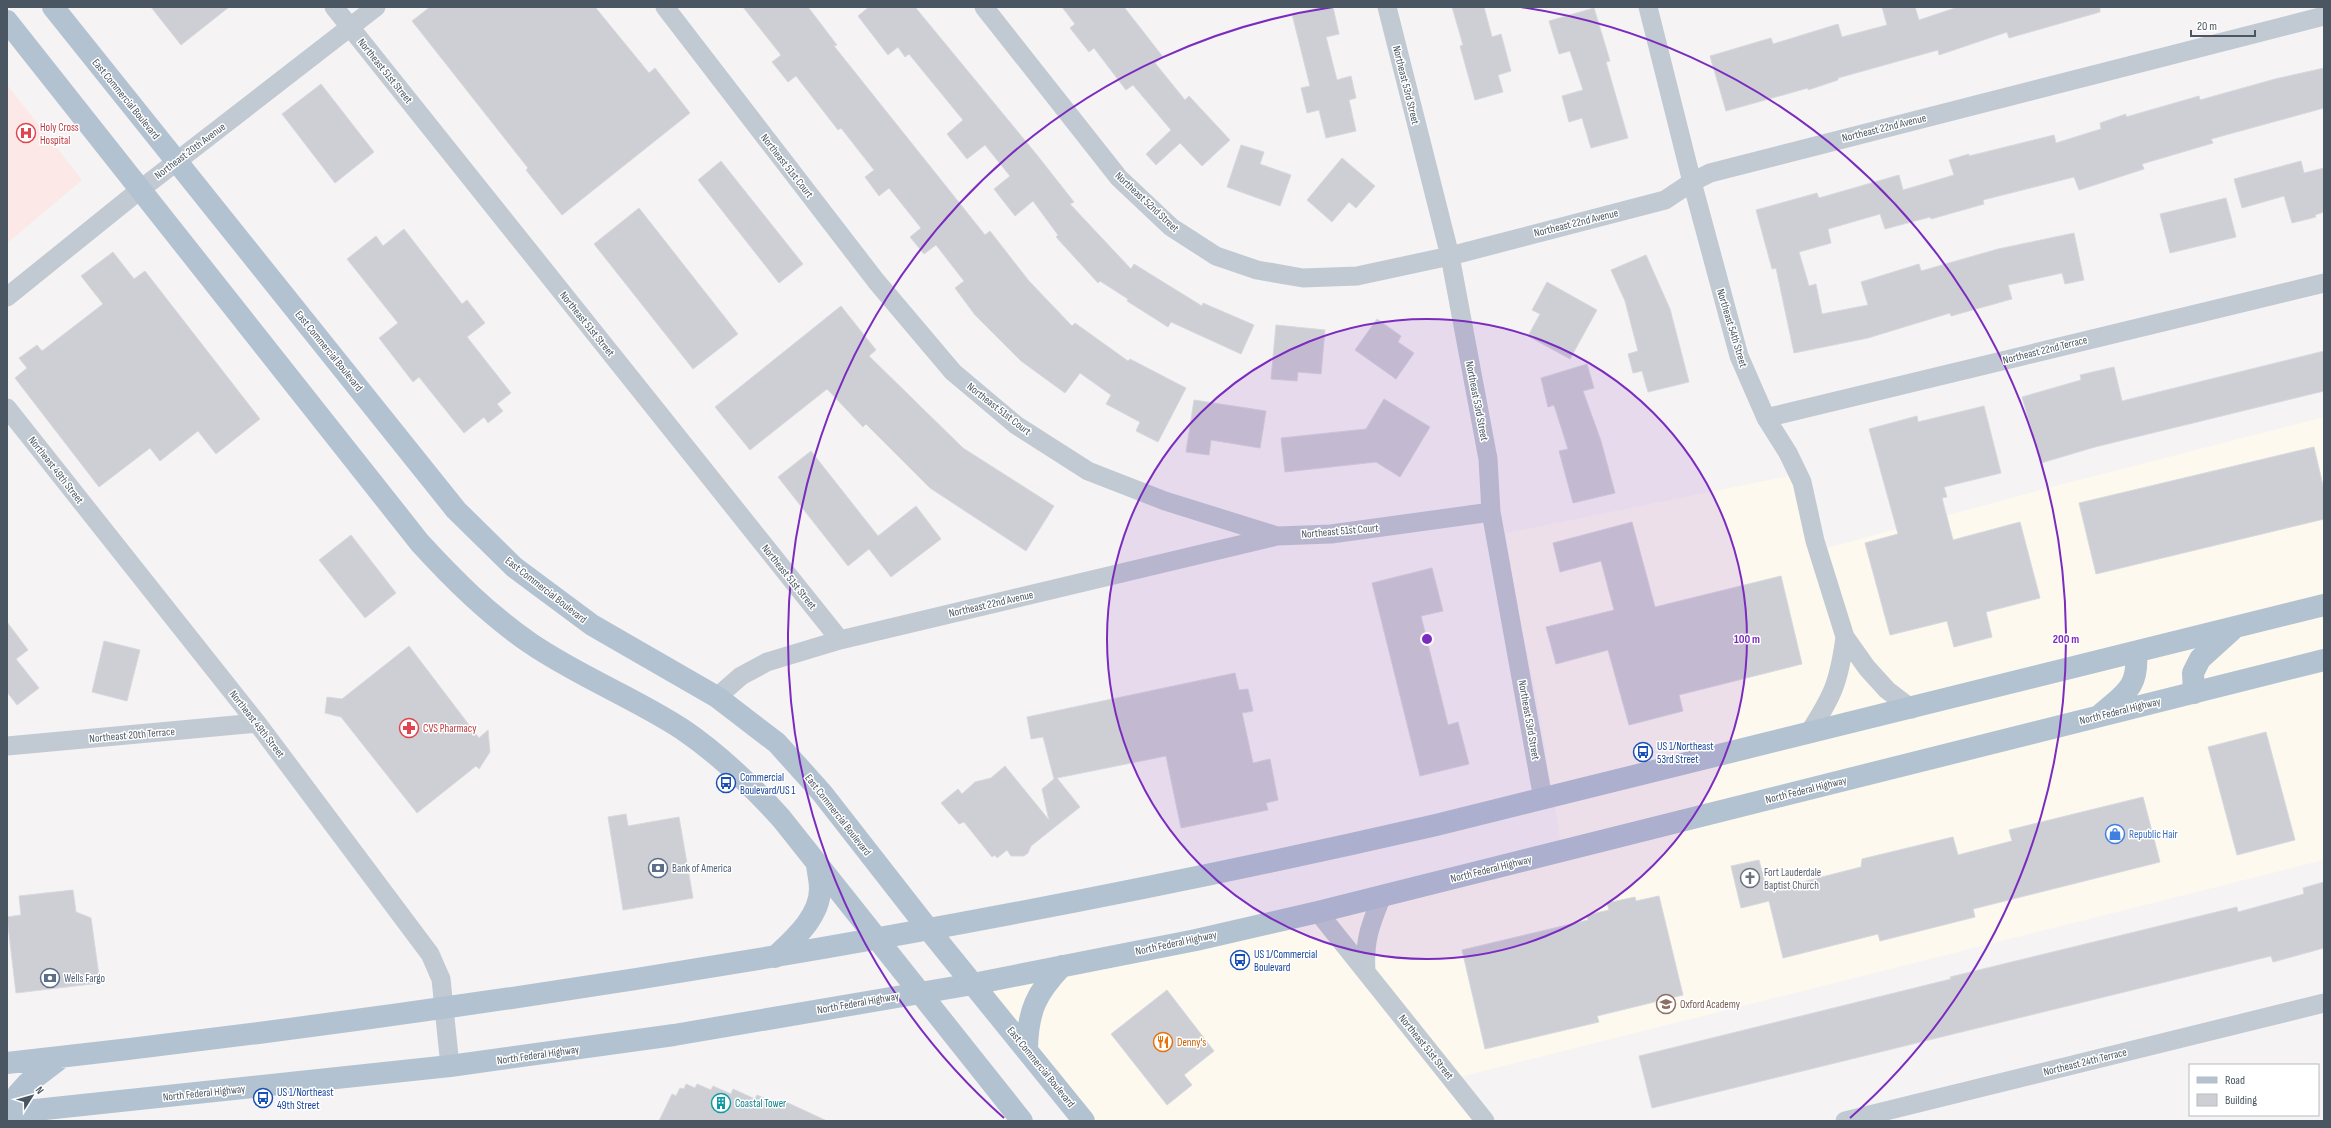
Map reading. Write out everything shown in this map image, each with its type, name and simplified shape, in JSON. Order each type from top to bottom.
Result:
[{"type":"main road","name":"East Commercial Boulevard","points":[[53,7],[458,512],[514,566],[592,625],[717,697],[777,743],[803,770],[929,930],[1027,1048],[1084,1121]]},
{"type":"main road","points":[[7,21],[420,543],[453,580],[488,612],[530,643],[682,729],[721,758],[755,790],[781,818],[1022,1121]]},
{"type":"main road","points":[[7,1063],[444,1009],[775,957],[929,930],[1350,845],[1912,709],[2324,605]]},
{"type":"main road","points":[[2194,693],[2193,672],[2200,659],[2234,628]]},
{"type":"main road","points":[[2098,717],[2133,685],[2138,669],[2136,652]]},
{"type":"main road","name":"North Federal Highway","points":[[9,1113],[450,1066],[674,1035],[918,992],[973,984],[1196,940],[1318,912],[2324,660]]},
{"type":"main road","points":[[775,957],[799,934],[813,913],[820,890],[817,865]]},
{"type":"main road","points":[[1027,1048],[1028,1022],[1036,1000],[1046,982],[1062,966]]},
{"type":"main road","points":[[9,1113],[18,1094],[28,1083],[63,1056]]},
{"type":"street","name":"Northeast 51st Street","points":[[334,7],[840,640]]},
{"type":"street","name":"Northeast 20th Avenue","points":[[7,297],[176,161],[351,28],[376,7]]},
{"type":"street","name":"Northeast 51st Court","points":[[665,7],[871,275],[953,372],[1016,426],[1088,471],[1165,501],[1277,536],[1331,534],[1491,512]]},
{"type":"street","name":"Northeast 52nd Street","points":[[984,7],[1119,178],[1171,227],[1216,256],[1257,270],[1303,278],[1357,276],[1450,256]]},
{"type":"street","name":"Northeast 53rd Street","points":[[1387,7],[1450,256],[1488,459],[1491,512],[1543,799]]},
{"type":"street","name":"Northeast 54th Street","points":[[1648,7],[1692,182],[1739,356],[1766,418],[1788,453],[1802,482],[1815,541],[1845,637],[1867,668],[1887,690],[1912,709]]},
{"type":"street","name":"Northeast 22nd Avenue","points":[[1450,256],[1665,200],[1692,182],[1710,173],[2324,16]]},
{"type":"street","name":"Northeast 22nd Terrace","points":[[1766,418],[2324,283]]},
{"type":"street","name":"Northeast 49th Street","points":[[7,408],[257,723],[430,954],[441,979],[450,1066]]},
{"type":"street","name":"Northeast 22nd Avenue","points":[[717,697],[741,676],[767,662],[840,640],[1277,536]]},
{"type":"street","name":"Northeast 54th Street","points":[[1808,734],[1829,702],[1840,672],[1845,637]]},
{"type":"street","name":"Northeast 20th Terrace","points":[[7,746],[257,723]]},
{"type":"street","points":[[1366,972],[1365,948],[1368,932],[1382,896]]},
{"type":"street","name":"Northeast 51st Street","points":[[1318,912],[1485,1121]]},
{"type":"street","name":"Northeast 24th Terrace","points":[[1845,1121],[2324,1003]]},
{"type":"shaded area","name":"Holy Cross Hospital","points":[[7,85],[82,180],[7,243]]},
{"type":"shaded area","points":[[2324,417],[2324,860],[1452,1079],[1485,1121],[1083,1121],[971,981],[1562,851],[1537,699],[1516,600],[1506,533],[1794,475],[1812,552],[2048,488]]},
{"type":"building","points":[[151,7],[229,7],[181,45]]},
{"type":"building","points":[[430,7],[595,7],[649,73],[655,68],[690,113],[562,215],[526,170],[528,168],[412,21]]},
{"type":"building","points":[[743,7],[808,7],[837,45],[834,46],[985,235],[990,231],[1029,281],[1072,326],[1075,323],[1128,361],[1130,359],[1186,388],[1158,442],[1136,431],[1140,422],[1106,404],[1111,395],[1080,373],[1065,393],[1021,361],[975,315],[955,288],[964,281],[936,245],[924,254],[910,237],[921,228],[889,188],[879,196],[865,177],[874,170],[841,128],[838,130],[796,76],[788,82],[772,62],[781,55]]},
{"type":"building","points":[[869,7],[915,7],[1074,202],[1070,204],[1131,269],[1134,264],[1202,306],[1203,303],[1254,325],[1241,354],[1171,322],[1168,327],[1127,301],[1128,299],[1100,281],[1098,283],[1056,237],[1058,235],[1033,201],[1015,216],[994,189],[1010,176],[985,145],[967,159],[947,134],[963,120],[909,54],[905,57],[898,47],[888,55],[858,16]]},
{"type":"building","points":[[1062,7],[1124,7],[1163,57],[1155,63],[1185,100],[1189,96],[1230,140],[1202,166],[1180,143],[1156,165],[1146,154],[1171,130],[1133,85],[1126,90],[1094,48],[1089,52],[1070,28],[1075,24]]},
{"type":"building","points":[[1322,7],[1333,7],[1339,34],[1326,37],[1337,80],[1351,76],[1356,98],[1349,100],[1356,131],[1326,138],[1319,110],[1307,113],[1301,88],[1310,86],[1292,14]]},
{"type":"building","points":[[1452,7],[1484,7],[1492,37],[1501,34],[1511,71],[1498,75],[1503,92],[1475,100],[1460,46],[1463,45]]},
{"type":"building","points":[[1882,7],[1915,7],[1919,20],[1958,7],[2100,7],[2100,12],[2009,38],[2007,32],[1939,55],[1938,50],[1838,78],[1838,80],[1808,90],[1808,88],[1726,111],[1710,56],[1771,38],[1773,44],[1838,24],[1842,37],[1887,25]]},
{"type":"building","points":[[1594,8],[1610,61],[1606,62],[1628,138],[1591,148],[1582,118],[1569,122],[1562,96],[1583,90],[1570,51],[1559,54],[1549,21]]},
{"type":"building","points":[[2324,68],[2324,108],[2211,139],[2213,143],[2142,164],[2144,169],[2079,190],[2074,177],[1983,200],[1984,204],[1931,219],[1930,217],[1885,229],[1880,214],[1828,229],[1831,243],[1799,252],[1809,286],[1816,284],[1822,314],[1868,305],[1861,282],[1919,264],[1921,271],[1998,249],[2074,233],[2084,280],[2065,284],[2062,273],[2008,285],[2012,299],[1951,316],[1950,313],[1868,338],[1794,353],[1776,268],[1772,269],[1756,210],[1817,193],[1819,198],[1899,175],[1903,190],[1954,175],[1949,160],[1969,154],[1969,156],[2054,135],[2056,143],[2101,129],[2100,123],[2126,114],[2126,117],[2199,96],[2200,100],[2275,79]]},
{"type":"building","points":[[321,84],[374,152],[335,183],[282,114]]},
{"type":"building","points":[[1241,145],[1264,152],[1260,164],[1291,175],[1280,206],[1227,187]]},
{"type":"building","points":[[1342,158],[1375,186],[1356,208],[1349,202],[1332,222],[1307,200]]},
{"type":"building","points":[[721,161],[803,264],[779,283],[698,180]]},
{"type":"building","points":[[2301,161],[2304,173],[2324,168],[2324,212],[2315,215],[2316,217],[2292,223],[2284,196],[2242,208],[2234,179]]},
{"type":"building","points":[[2226,198],[2236,237],[2170,253],[2160,214]]},
{"type":"building","points":[[639,208],[738,334],[693,369],[594,244]]},
{"type":"building","points":[[404,229],[462,304],[467,300],[485,323],[467,337],[511,393],[497,404],[503,411],[488,423],[484,417],[464,433],[419,377],[413,382],[379,338],[398,323],[347,259],[376,236],[383,246]]},
{"type":"building","points":[[113,252],[134,279],[145,271],[260,419],[216,454],[198,431],[160,461],[150,448],[99,487],[15,378],[27,368],[19,358],[37,345],[42,351],[103,304],[81,276]]},
{"type":"building","points":[[1646,255],[1670,309],[1689,382],[1648,392],[1642,371],[1633,373],[1628,354],[1638,351],[1625,301],[1611,270]]},
{"type":"building","points":[[1547,282],[1597,310],[1570,359],[1528,336],[1540,314],[1532,310]]},
{"type":"building","points":[[841,306],[876,350],[869,356],[963,448],[1054,506],[1026,551],[930,488],[866,424],[863,427],[827,389],[750,450],[715,407]]},
{"type":"building","points":[[1377,319],[1401,336],[1398,342],[1414,353],[1396,379],[1355,350]]},
{"type":"building","points":[[1276,325],[1325,330],[1321,374],[1298,372],[1297,381],[1271,379]]},
{"type":"building","points":[[2324,351],[2324,391],[2095,447],[2041,463],[2022,397],[2081,380],[2080,375],[2114,367],[2122,401]]},
{"type":"building","points":[[1587,364],[1594,388],[1583,391],[1601,441],[1615,493],[1573,503],[1559,451],[1568,449],[1554,405],[1548,407],[1541,378]]},
{"type":"building","points":[[1384,399],[1430,427],[1400,477],[1376,462],[1285,472],[1281,438],[1366,429]]},
{"type":"building","points":[[1194,400],[1266,411],[1260,448],[1211,440],[1209,455],[1186,452]]},
{"type":"building","points":[[1984,406],[2001,473],[1944,487],[1947,497],[1942,498],[1953,540],[2020,522],[2040,598],[1986,612],[1992,637],[1954,647],[1947,621],[1890,635],[1865,543],[1898,534],[1869,429],[1917,416],[1918,422]]},
{"type":"building","points":[[2314,447],[2324,490],[2324,519],[2096,574],[2079,503]]},
{"type":"building","points":[[811,451],[878,536],[916,506],[941,539],[891,577],[869,549],[848,566],[778,477]]},
{"type":"building","points":[[1632,522],[1655,607],[1781,576],[1802,664],[1679,695],[1683,711],[1629,725],[1608,650],[1556,664],[1546,627],[1614,610],[1601,561],[1560,572],[1553,543]]},
{"type":"building","points":[[351,535],[396,593],[365,618],[319,560]]},
{"type":"building","points":[[1432,568],[1443,611],[1421,616],[1448,725],[1458,722],[1469,764],[1420,776],[1372,583]]},
{"type":"building","points":[[7,622],[28,650],[16,659],[39,688],[17,705],[7,692]]},
{"type":"building","points":[[104,641],[140,650],[127,701],[92,692]]},
{"type":"building","name":"CVS Pharmacy","points":[[409,646],[479,738],[488,730],[490,752],[479,769],[476,766],[417,813],[341,717],[325,713],[327,697],[342,699]]},
{"type":"building","points":[[1235,673],[1239,690],[1248,689],[1253,711],[1242,713],[1253,763],[1270,759],[1278,800],[1266,803],[1268,810],[1181,828],[1166,756],[1057,778],[1080,807],[1031,846],[1028,853],[1024,856],[1011,856],[1007,850],[997,858],[995,855],[992,857],[964,822],[959,824],[941,803],[958,789],[962,794],[975,782],[991,778],[1005,766],[1049,820],[1042,789],[1054,779],[1043,737],[1031,739],[1027,717]]},
{"type":"building","points":[[2266,732],[2295,840],[2237,855],[2208,747]]},
{"type":"building","points":[[2143,797],[2160,862],[1973,909],[1975,917],[1880,941],[1878,934],[1783,958],[1769,901],[1741,908],[1731,866],[1759,860],[1767,891],[1861,867],[1862,859],[1953,837],[1958,855],[2012,841],[2009,830]]},
{"type":"building","points":[[626,814],[628,826],[679,817],[693,898],[623,910],[608,817]]},
{"type":"building","points":[[2324,882],[2324,948],[2273,962],[2271,956],[1652,1108],[1639,1056],[1951,979],[1950,977],[2237,907],[2238,912],[2304,894],[2303,888]]},
{"type":"building","points":[[73,890],[76,912],[91,918],[100,983],[16,993],[7,917],[21,915],[19,896]]},
{"type":"building","points":[[1659,896],[1683,995],[1597,1016],[1599,1022],[1485,1049],[1462,950],[1588,920],[1587,915],[1609,910],[1607,903],[1635,897],[1636,901]]},
{"type":"building","name":"Denny's","points":[[1167,990],[1214,1051],[1184,1075],[1192,1085],[1167,1105],[1111,1034]]},
{"type":"building","name":"Coastal Tower","points":[[686,1084],[695,1088],[697,1084],[711,1090],[713,1086],[731,1094],[733,1089],[755,1099],[757,1095],[784,1107],[786,1102],[827,1121],[659,1121],[672,1094],[676,1096],[680,1088],[684,1089]]},
{"type":"place","name":"Holy Cross Hospital","points":[[26,133]]},
{"type":"place","name":"CVS Pharmacy","points":[[409,728]]},
{"type":"place","name":"US 1/Northeast 53rd Street","points":[[1643,752]]},
{"type":"place","name":"Commercial Boulevard/US 1","points":[[726,783]]},
{"type":"place","name":"Republic Hair","points":[[2115,834]]},
{"type":"place","name":"Bank of America","points":[[658,868]]},
{"type":"place","name":"Fort Lauderdale Baptist Church","points":[[1750,878]]},
{"type":"place","name":"US 1/Commercial Boulevard","points":[[1240,960]]},
{"type":"place","name":"Wells Fargo","points":[[50,978]]},
{"type":"place","name":"Oxford Academy","points":[[1666,1004]]},
{"type":"place","name":"Denny's","points":[[1163,1042]]},
{"type":"place","name":"US 1/Northeast 49th Street","points":[[263,1098]]},
{"type":"place","name":"Coastal Tower","points":[[721,1103]]}]
